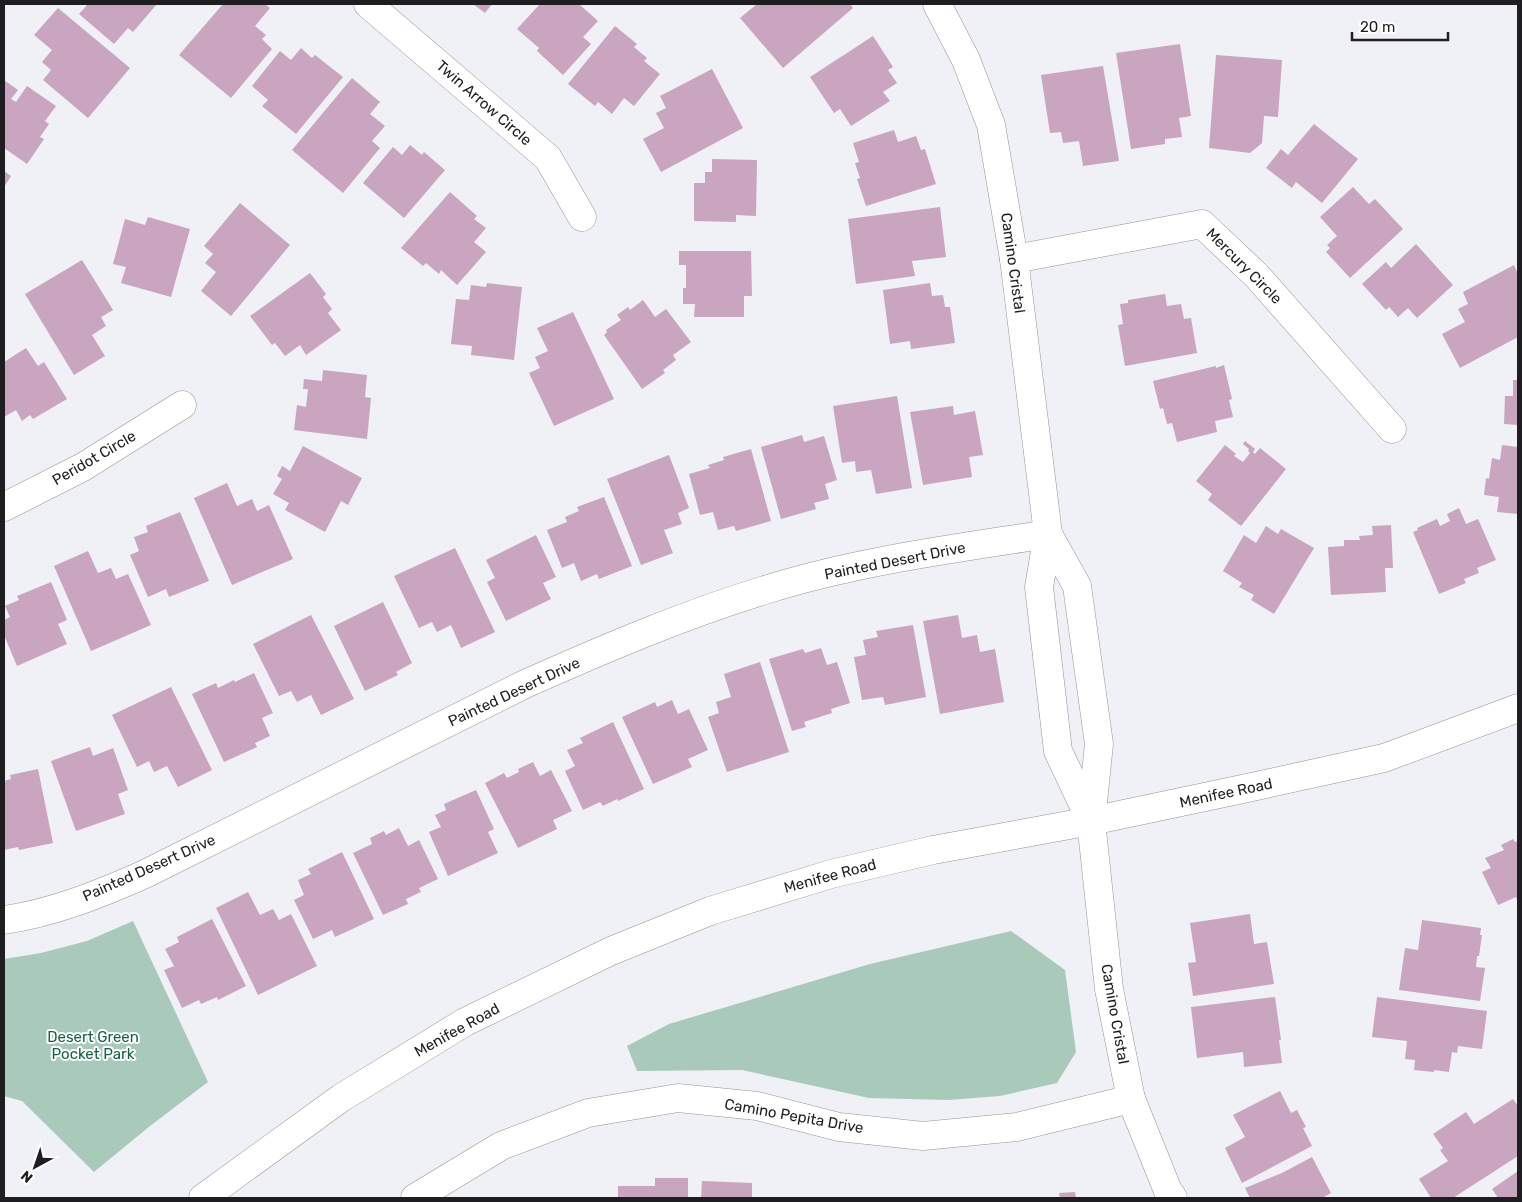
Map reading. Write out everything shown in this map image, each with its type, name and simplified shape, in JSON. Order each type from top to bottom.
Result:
[{"type":"street","name":"Twin Arrow Circle","points":[[368,4],[548,158],[582,217]]},
{"type":"street","name":"Camino Cristal","points":[[937,4],[966,60],[991,124],[1014,259],[1048,534],[1039,587],[1058,751],[1091,821]]},
{"type":"street","name":"Mercury Circle","points":[[1014,259],[1202,224],[1257,276],[1392,429]]},
{"type":"street","name":"Peridot Circle","points":[[4,507],[82,467],[182,405]]},
{"type":"street","name":"Camino Cristal","points":[[1048,534],[1077,586],[1099,744],[1091,821],[1109,989],[1131,1099],[1168,1191],[1173,1198]]},
{"type":"street","name":"Painted Desert Drive","points":[[4,920],[54,909],[89,898],[145,874],[525,684],[701,610],[767,589],[858,566],[916,554],[1048,534]]},
{"type":"street","name":"Menifee Road","points":[[203,1198],[341,1098],[456,1028],[611,951],[710,911],[831,874],[933,850],[1091,821],[1384,758],[1518,708]]},
{"type":"street","name":"Camino Pepita Drive","points":[[415,1198],[501,1146],[588,1113],[678,1098],[757,1106],[839,1127],[922,1136],[1017,1127],[1131,1099]]},
{"type":"green space","name":"Desert Green Pocket Park","points":[[133,921],[208,1082],[94,1172],[22,1101],[4,1096],[4,959],[41,953],[87,941]]},
{"type":"green space","points":[[1011,931],[1065,970],[1076,1052],[1057,1083],[1000,1096],[948,1100],[869,1098],[742,1070],[637,1071],[627,1046],[669,1024],[870,964]]},
{"type":"building","points":[[88,4],[157,4],[133,32],[128,28],[114,44],[79,14]]},
{"type":"building","points":[[223,4],[265,4],[270,8],[255,26],[266,35],[262,39],[272,49],[231,98],[179,55]]},
{"type":"building","points":[[473,4],[492,4],[485,13]]},
{"type":"building","points":[[540,4],[579,4],[598,21],[583,37],[591,44],[563,75],[537,51],[539,48],[517,29]]},
{"type":"building","points":[[757,4],[850,4],[853,8],[783,68],[740,18]]},
{"type":"building","points":[[58,8],[130,68],[88,118],[43,80],[51,70],[42,62],[52,50],[34,35]]},
{"type":"building","points":[[615,26],[637,44],[634,47],[647,58],[644,61],[660,74],[634,106],[624,98],[612,114],[598,102],[595,106],[568,84]]},
{"type":"building","points":[[873,36],[893,67],[888,70],[897,83],[883,92],[890,101],[851,126],[840,109],[834,113],[810,77]]},
{"type":"building","points":[[1180,44],[1191,116],[1179,118],[1182,137],[1165,139],[1165,144],[1131,149],[1116,53]]},
{"type":"building","points":[[301,48],[312,58],[315,55],[343,77],[296,134],[262,106],[268,100],[252,86],[280,51],[291,60]]},
{"type":"building","points":[[1216,55],[1282,60],[1278,117],[1264,116],[1262,143],[1250,153],[1209,148]]},
{"type":"building","points":[[1103,66],[1119,161],[1083,166],[1079,141],[1063,143],[1061,132],[1050,133],[1041,75]]},
{"type":"building","points":[[712,69],[743,128],[661,172],[643,139],[664,128],[656,113],[666,108],[660,96]]},
{"type":"building","points":[[352,78],[380,102],[370,114],[385,126],[372,141],[380,148],[343,193],[292,150]]},
{"type":"building","points":[[4,80],[18,90],[11,99],[16,102],[27,86],[56,106],[45,121],[49,124],[40,137],[44,139],[27,164],[4,148]]},
{"type":"building","points":[[1314,124],[1358,159],[1322,203],[1296,182],[1292,188],[1266,168],[1281,149],[1288,155]]},
{"type":"building","points":[[894,130],[898,142],[916,136],[921,150],[925,149],[936,184],[866,206],[857,179],[860,178],[855,163],[859,162],[853,143]]},
{"type":"building","points":[[410,145],[422,155],[424,152],[445,170],[404,218],[363,183],[393,147],[402,155]]},
{"type":"building","points":[[712,159],[757,160],[756,216],[736,215],[736,222],[694,221],[694,183],[705,183],[705,172],[712,172]]},
{"type":"building","points":[[4,171],[11,176],[4,187]]},
{"type":"building","points":[[1353,187],[1369,204],[1375,199],[1403,229],[1350,278],[1326,252],[1330,248],[1327,245],[1337,236],[1320,217]]},
{"type":"building","points":[[450,192],[477,216],[474,219],[486,228],[474,242],[486,252],[457,285],[441,270],[439,274],[426,263],[423,266],[401,248]]},
{"type":"building","points":[[240,203],[290,245],[231,316],[201,291],[216,272],[205,263],[213,254],[204,246]]},
{"type":"building","points":[[940,207],[946,257],[912,261],[915,276],[856,284],[848,219]]},
{"type":"building","points":[[148,217],[190,229],[171,297],[121,283],[126,267],[113,264],[125,219],[145,225]]},
{"type":"building","points":[[1416,244],[1453,285],[1417,318],[1408,308],[1398,317],[1389,307],[1386,310],[1362,284],[1386,262],[1391,268]]},
{"type":"building","points":[[679,251],[751,251],[752,296],[744,296],[744,317],[694,317],[695,304],[683,304],[683,288],[686,288],[686,265],[679,265]]},
{"type":"building","points":[[82,260],[113,310],[101,317],[106,326],[92,335],[105,356],[74,375],[25,294]]},
{"type":"building","points":[[1514,265],[1518,274],[1518,337],[1460,368],[1442,334],[1465,322],[1458,309],[1468,304],[1463,292]]},
{"type":"building","points":[[310,273],[326,294],[323,297],[332,309],[328,313],[341,330],[306,355],[300,345],[285,356],[275,343],[272,345],[250,316]]},
{"type":"building","points":[[487,283],[522,287],[514,360],[471,355],[472,346],[451,344],[456,299],[469,300],[471,285],[486,287]]},
{"type":"building","points":[[930,283],[932,296],[943,295],[945,307],[950,307],[955,343],[911,349],[910,341],[890,344],[883,290]]},
{"type":"building","points":[[1165,294],[1167,306],[1181,304],[1184,319],[1191,318],[1197,353],[1125,366],[1118,325],[1123,324],[1120,304],[1128,303],[1128,300]]},
{"type":"building","points":[[643,300],[655,317],[666,309],[691,342],[673,355],[676,360],[663,370],[665,373],[642,389],[604,335],[607,332],[606,330],[621,320],[617,315],[628,307],[630,310]]},
{"type":"building","points":[[573,312],[614,399],[554,426],[529,373],[540,368],[535,357],[548,351],[537,328]]},
{"type":"building","points":[[26,348],[38,366],[44,362],[67,399],[33,419],[30,415],[22,421],[16,410],[4,417],[4,362]]},
{"type":"building","points":[[1224,365],[1232,399],[1229,400],[1233,417],[1215,421],[1217,432],[1177,442],[1172,423],[1167,424],[1163,408],[1160,409],[1153,381]]},
{"type":"building","points":[[323,370],[367,375],[365,397],[371,398],[367,439],[294,430],[297,405],[306,407],[308,389],[303,389],[304,379],[322,381]]},
{"type":"building","points":[[1513,380],[1518,380],[1518,425],[1504,424],[1505,396],[1513,396]]},
{"type":"building","points":[[897,396],[912,488],[876,494],[871,470],[856,472],[855,461],[842,463],[833,406]]},
{"type":"building","points":[[953,406],[954,415],[975,411],[983,455],[969,457],[972,477],[923,485],[910,412]]},
{"type":"building","points":[[802,435],[804,442],[824,436],[837,480],[825,484],[829,499],[814,503],[816,509],[781,519],[761,447]]},
{"type":"building","points":[[1245,441],[1255,449],[1253,452],[1255,454],[1260,448],[1286,469],[1241,526],[1208,500],[1212,494],[1196,481],[1225,445],[1236,454],[1234,456],[1243,462],[1250,453],[1249,449],[1243,444]]},
{"type":"building","points":[[1502,445],[1518,447],[1518,514],[1497,512],[1499,497],[1484,495],[1486,478],[1489,479],[1492,458],[1500,460]]},
{"type":"building","points":[[303,446],[362,478],[348,505],[341,501],[325,532],[285,510],[289,503],[273,494],[282,479],[277,476],[282,466],[290,471]]},
{"type":"building","points":[[751,449],[771,521],[736,531],[734,526],[718,530],[713,512],[700,515],[689,474],[710,468],[708,465],[724,460],[723,457]]},
{"type":"building","points":[[669,455],[689,508],[678,513],[682,524],[664,530],[673,553],[641,565],[607,479]]},
{"type":"building","points":[[227,483],[237,506],[252,499],[257,511],[269,505],[293,559],[232,585],[194,498]]},
{"type":"building","points":[[604,497],[632,566],[599,579],[597,574],[581,581],[574,563],[562,568],[547,530],[567,522],[565,517],[579,511],[577,507]]},
{"type":"building","points":[[1459,508],[1466,524],[1478,519],[1496,560],[1477,568],[1479,573],[1464,579],[1466,583],[1439,594],[1413,532],[1418,530],[1417,528],[1437,519],[1440,526],[1450,521],[1447,514]]},
{"type":"building","points":[[180,512],[209,581],[169,597],[166,589],[148,597],[130,555],[139,551],[134,537],[148,532],[146,526]]},
{"type":"building","points":[[1391,525],[1393,568],[1385,568],[1386,592],[1331,595],[1328,547],[1344,546],[1344,540],[1360,540],[1359,536],[1373,535],[1372,526]]},
{"type":"building","points":[[1266,526],[1278,534],[1281,529],[1314,548],[1274,614],[1251,600],[1254,595],[1239,587],[1242,583],[1223,571],[1244,535],[1256,543]]},
{"type":"building","points":[[536,535],[556,577],[543,583],[551,599],[506,621],[487,582],[495,578],[486,560]]},
{"type":"building","points":[[455,548],[495,632],[461,648],[451,625],[437,632],[432,622],[419,628],[394,576]]},
{"type":"building","points":[[88,551],[98,573],[111,568],[116,579],[128,574],[151,625],[91,651],[54,566]]},
{"type":"building","points":[[51,582],[67,620],[58,624],[67,644],[17,666],[4,635],[4,620],[10,617],[5,606],[19,600],[17,596]]},
{"type":"building","points":[[383,602],[412,663],[396,672],[398,675],[365,691],[334,626]]},
{"type":"building","points":[[311,615],[354,699],[321,715],[311,695],[297,702],[291,691],[279,696],[253,644]]},
{"type":"building","points":[[958,615],[962,638],[977,635],[980,652],[995,649],[1004,702],[940,714],[923,621]]},
{"type":"building","points":[[913,625],[926,697],[885,705],[883,697],[862,700],[854,657],[866,655],[863,640],[878,637],[876,631]]},
{"type":"building","points":[[821,648],[827,665],[837,662],[850,703],[831,709],[832,713],[804,722],[806,727],[792,731],[769,659],[803,649],[805,653]]},
{"type":"building","points":[[760,662],[789,752],[727,772],[708,717],[719,713],[716,702],[731,697],[724,674]]},
{"type":"building","points":[[254,673],[273,713],[262,718],[270,736],[255,743],[257,747],[224,762],[192,694],[216,683],[218,688]]},
{"type":"building","points":[[171,687],[212,770],[178,787],[167,766],[154,772],[149,761],[137,767],[112,715]]},
{"type":"building","points":[[672,700],[678,714],[689,709],[708,750],[688,759],[692,767],[653,784],[622,717],[655,702],[657,707]]},
{"type":"building","points":[[613,722],[644,789],[618,801],[617,799],[603,806],[600,802],[583,810],[565,771],[575,766],[567,750],[583,743],[580,738]]},
{"type":"building","points":[[90,747],[93,756],[113,748],[128,790],[118,794],[125,814],[76,831],[51,761]]},
{"type":"building","points":[[533,762],[540,776],[551,770],[572,811],[553,820],[557,829],[518,848],[485,783],[504,773],[507,778],[519,772],[518,769]]},
{"type":"building","points":[[38,769],[53,843],[19,850],[18,847],[4,850],[4,781],[11,779],[10,775]]},
{"type":"building","points":[[476,790],[494,829],[488,832],[498,853],[448,876],[429,832],[441,827],[435,815],[446,810],[444,804]]},
{"type":"building","points":[[399,828],[408,846],[419,840],[438,879],[419,888],[421,892],[406,899],[408,904],[383,915],[353,853],[372,844],[370,838],[384,831],[386,835]]},
{"type":"building","points":[[1513,839],[1515,842],[1518,841],[1518,902],[1516,897],[1498,905],[1482,872],[1491,868],[1485,858],[1504,850],[1501,845]]},
{"type":"building","points":[[342,852],[374,919],[335,937],[332,930],[313,939],[294,900],[304,895],[298,880],[311,874],[308,869]]},
{"type":"building","points":[[248,892],[260,915],[273,909],[279,920],[291,914],[317,966],[258,995],[216,908]]},
{"type":"building","points":[[1250,914],[1254,944],[1267,942],[1274,984],[1193,996],[1188,963],[1196,962],[1190,923]]},
{"type":"building","points":[[212,919],[246,986],[218,1000],[217,997],[201,1004],[199,1000],[182,1008],[164,970],[174,966],[165,949],[179,942],[177,937]]},
{"type":"building","points":[[1422,920],[1481,928],[1480,935],[1482,935],[1476,967],[1485,968],[1480,1001],[1399,990],[1405,948],[1418,950]]},
{"type":"building","points":[[1275,997],[1282,1063],[1244,1067],[1243,1052],[1197,1058],[1191,1007]]},
{"type":"building","points":[[1377,997],[1487,1011],[1482,1049],[1458,1046],[1457,1053],[1452,1052],[1449,1072],[1414,1070],[1415,1060],[1405,1059],[1407,1041],[1372,1037]]},
{"type":"building","points":[[1280,1091],[1291,1113],[1297,1110],[1306,1127],[1303,1128],[1312,1146],[1242,1183],[1225,1148],[1245,1137],[1233,1115]]},
{"type":"building","points":[[1513,1099],[1518,1106],[1518,1156],[1453,1198],[1431,1198],[1419,1179],[1448,1161],[1440,1150],[1443,1148],[1433,1134],[1466,1112],[1474,1124]]},
{"type":"building","points":[[1312,1157],[1331,1193],[1324,1198],[1250,1198],[1245,1188],[1282,1173]]},
{"type":"building","points":[[1518,1171],[1518,1198],[1498,1198],[1492,1189]]},
{"type":"building","points":[[655,1178],[688,1178],[688,1198],[618,1198],[618,1186],[655,1186]]},
{"type":"building","points":[[702,1181],[752,1183],[752,1198],[701,1198]]},
{"type":"building","points":[[1075,1192],[1076,1198],[1060,1198],[1059,1193]]}]
